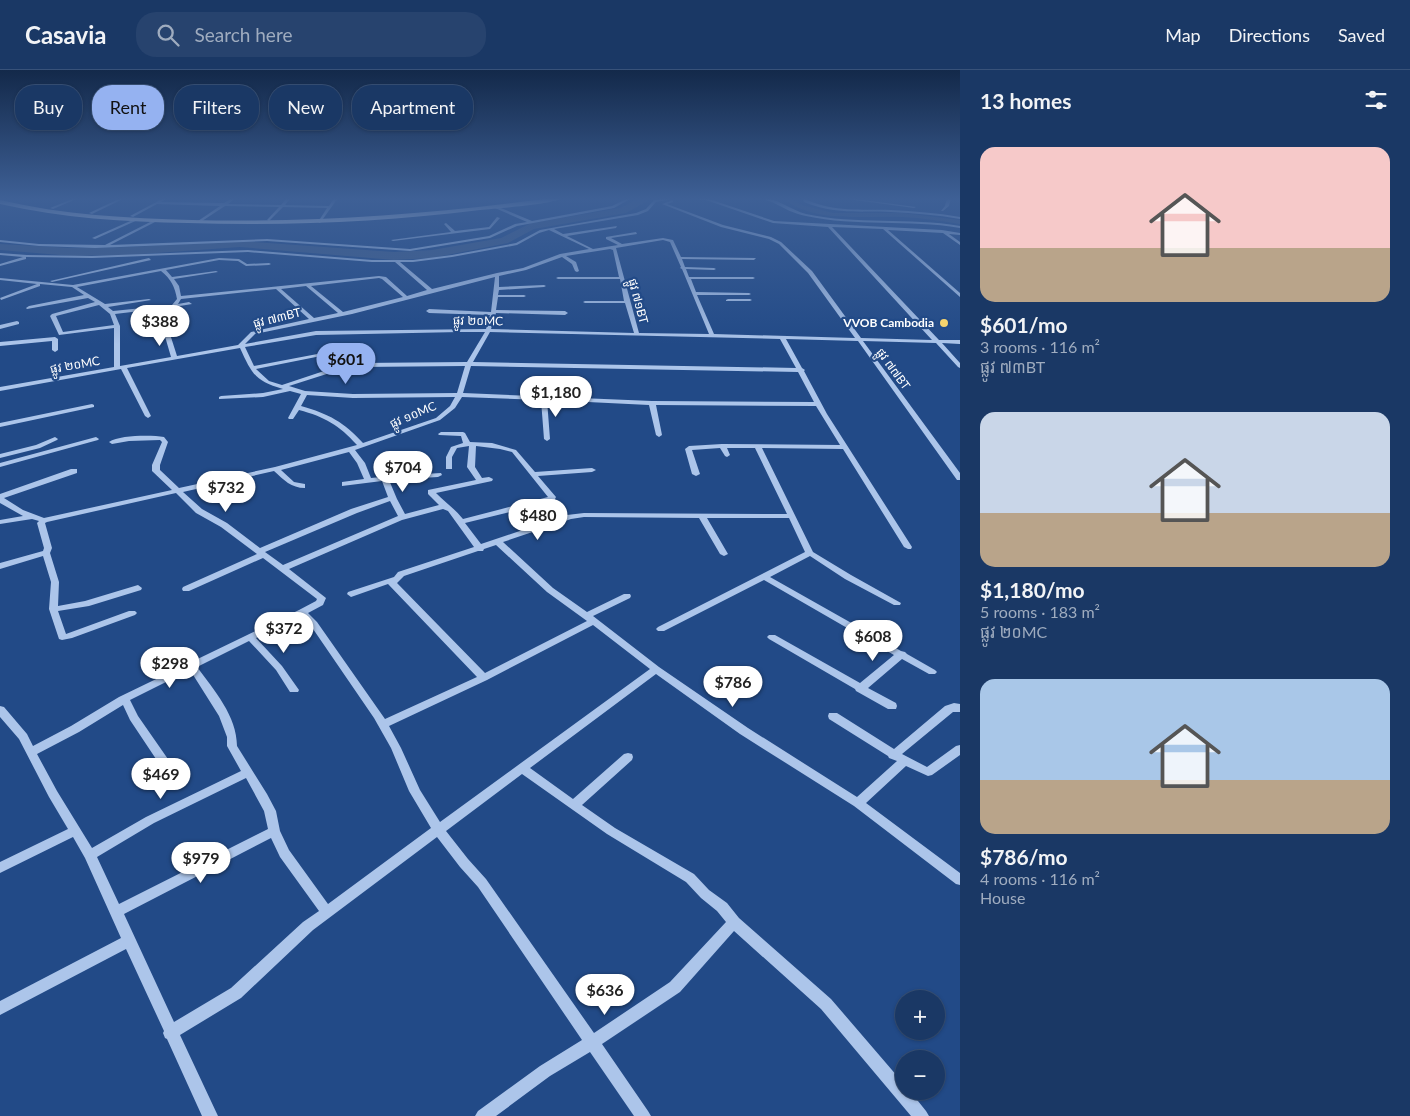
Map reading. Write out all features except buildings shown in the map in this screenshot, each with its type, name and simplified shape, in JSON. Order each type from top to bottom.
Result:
[{"type":"street","points":[[364,247],[410,250],[430,247]]},
{"type":"street","points":[[0,254],[27,256],[130,256],[248,251],[396,261],[431,260],[504,247]]},
{"type":"street","points":[[586,247],[590,249]]},
{"type":"street","points":[[497,274],[524,269],[562,254],[610,247]]},
{"type":"street","name":"ផ្លូវ ៧១BT","points":[[610,247],[616,249],[626,302],[637,335]]},
{"type":"street","points":[[673,247],[712,336]]},
{"type":"street","name":"ផ្លូវ ៧៧BT","points":[[784,247],[810,272],[960,478]]},
{"type":"street","points":[[848,247],[960,366]]},
{"type":"street","points":[[905,247],[960,296]]},
{"type":"street","points":[[562,254],[574,263],[577,271]]},
{"type":"street","points":[[1,299],[44,284],[148,260],[153,255]]},
{"type":"street","points":[[0,265],[27,256]]},
{"type":"street","points":[[29,282],[130,256]]},
{"type":"street","points":[[678,258],[754,259]]},
{"type":"street","points":[[0,279],[73,286],[221,259],[239,260],[246,265],[269,264]]},
{"type":"street","points":[[396,261],[431,291]]},
{"type":"street","points":[[682,268],[714,269]]},
{"type":"street","points":[[163,270],[172,278],[177,286],[179,298],[174,306]]},
{"type":"street","points":[[172,278],[216,272]]},
{"type":"street","name":"ផ្លូវ ៧៣BT","points":[[461,395],[353,396],[305,393],[267,382],[252,368],[241,345],[253,333],[342,314],[497,274]]},
{"type":"street","name":"ផ្លូវ ១០MC","points":[[0,498],[10,507],[31,517],[44,520],[276,469],[362,446],[438,418],[449,412],[461,395],[469,364],[488,331],[496,292],[497,274]]},
{"type":"street","points":[[179,298],[382,277],[407,298]]},
{"type":"street","points":[[558,278],[622,278]]},
{"type":"street","points":[[687,278],[753,278]]},
{"type":"street","points":[[308,285],[342,314]]},
{"type":"street","points":[[73,286],[112,313],[117,326],[120,367],[148,416]]},
{"type":"street","points":[[496,292],[544,286]]},
{"type":"street","points":[[277,288],[313,320]]},
{"type":"street","points":[[496,292],[524,296]]},
{"type":"street","points":[[693,293],[748,294]]},
{"type":"street","points":[[29,308],[89,296]]},
{"type":"street","points":[[695,298],[750,300]]},
{"type":"street","points":[[62,335],[54,315],[101,305],[149,300]]},
{"type":"street","points":[[585,302],[626,302]]},
{"type":"street","points":[[112,313],[189,304]]},
{"type":"street","points":[[160,308],[174,357]]},
{"type":"street","points":[[429,312],[565,313]]},
{"type":"street","points":[[0,327],[17,323]]},
{"type":"street","points":[[0,344],[56,339],[62,335],[117,326]]},
{"type":"street","name":"ផ្លូវ ២០MC","points":[[0,389],[316,333],[488,331],[960,342]]},
{"type":"street","points":[[55,350],[56,339]]},
{"type":"street","points":[[783,339],[802,370],[819,404],[908,547]]},
{"type":"street","points":[[252,368],[326,353]]},
{"type":"street","points":[[221,398],[263,395],[311,376],[348,366],[469,364],[802,370]]},
{"type":"street","points":[[291,418],[305,393]]},
{"type":"street","points":[[461,395],[652,403],[819,404]]},
{"type":"street","points":[[544,398],[547,439]]},
{"type":"street","points":[[652,403],[659,436]]},
{"type":"street","points":[[0,425],[92,406]]},
{"type":"street","points":[[297,407],[328,416],[338,421],[347,428],[362,446]]},
{"type":"street","points":[[441,434],[463,434],[470,443],[471,467],[480,481]]},
{"type":"street","points":[[31,752],[75,729],[123,699],[320,603],[322,598],[224,525],[199,510],[156,471],[156,465],[165,442],[162,438],[129,439],[112,442]]},
{"type":"street","points":[[0,456],[38,447],[55,439]]},
{"type":"street","points":[[0,465],[96,439]]},
{"type":"street","points":[[449,467],[449,457],[454,447],[470,443],[507,448],[514,451],[552,499],[462,522]]},
{"type":"street","points":[[696,474],[689,448],[722,446],[846,447]]},
{"type":"street","points":[[722,446],[727,455]]},
{"type":"street","points":[[758,447],[810,553],[897,604]]},
{"type":"street","points":[[351,449],[357,456],[368,481]]},
{"type":"street","points":[[276,469],[292,484],[302,486]]},
{"type":"street","points":[[533,474],[592,470]]},
{"type":"street","points":[[0,498],[74,471]]},
{"type":"street","points":[[345,484],[438,474]]},
{"type":"street","points":[[385,479],[392,498],[403,517]]},
{"type":"street","points":[[480,549],[451,509],[444,506],[431,492],[489,479]]},
{"type":"street","points":[[186,589],[354,511],[392,498]]},
{"type":"street","points":[[282,569],[377,527],[403,517],[444,506]]},
{"type":"street","points":[[351,594],[401,574],[480,549],[570,517],[584,515],[792,516]]},
{"type":"street","points":[[701,516],[724,554]]},
{"type":"street","points":[[0,522],[31,517]]},
{"type":"street","points":[[44,520],[41,523],[48,548],[46,553],[55,582],[53,609],[62,637],[132,613]]},
{"type":"street","points":[[499,542],[550,590],[656,670],[744,731],[858,803],[960,880]]},
{"type":"street","points":[[0,566],[46,553]]},
{"type":"street","points":[[661,629],[810,553]]},
{"type":"street","points":[[763,576],[932,672]]},
{"type":"street","points":[[394,578],[392,583],[396,588],[484,678]]},
{"type":"street","points":[[53,609],[86,604],[138,588]]},
{"type":"street","points":[[382,725],[484,678],[590,619],[627,596]]},
{"type":"street","points":[[302,612],[314,624],[382,725],[397,749],[418,797],[439,830],[466,866],[482,883],[643,1116]]},
{"type":"street","points":[[772,636],[892,706]]},
{"type":"street","points":[[251,638],[280,668],[294,690]]},
{"type":"street","points":[[860,689],[902,654]]},
{"type":"street","points":[[191,665],[218,706],[234,737],[232,746],[266,804],[274,831],[284,853],[327,912]]},
{"type":"street","points":[[170,1032],[236,993],[308,926],[656,670]]},
{"type":"street","points":[[123,699],[166,765]]},
{"type":"street","points":[[893,755],[949,709],[954,707],[960,708]]},
{"type":"street","points":[[0,710],[12,722],[31,752],[52,794],[90,855],[210,1116]]},
{"type":"street","points":[[833,716],[893,755],[928,772],[960,749]]},
{"type":"street","points":[[574,805],[628,757]]},
{"type":"street","points":[[858,803],[905,761]]},
{"type":"street","points":[[521,768],[611,831],[690,878],[705,894],[722,907],[734,922],[826,1004],[922,1116]]},
{"type":"street","points":[[90,855],[150,820],[247,773]]},
{"type":"street","points":[[0,868],[76,831]]},
{"type":"street","points":[[116,912],[274,831]]},
{"type":"street","points":[[483,1116],[545,1072],[675,986],[734,922]]},
{"type":"street","points":[[0,1008],[128,941]]},
{"type":"waterway","points":[[0,247],[72,252],[195,247]]},
{"type":"waterway","points":[[276,247],[394,256],[432,254],[472,247]]},
{"type":"place","name":"VVOB Cambodia","points":[[944,323]]}]
